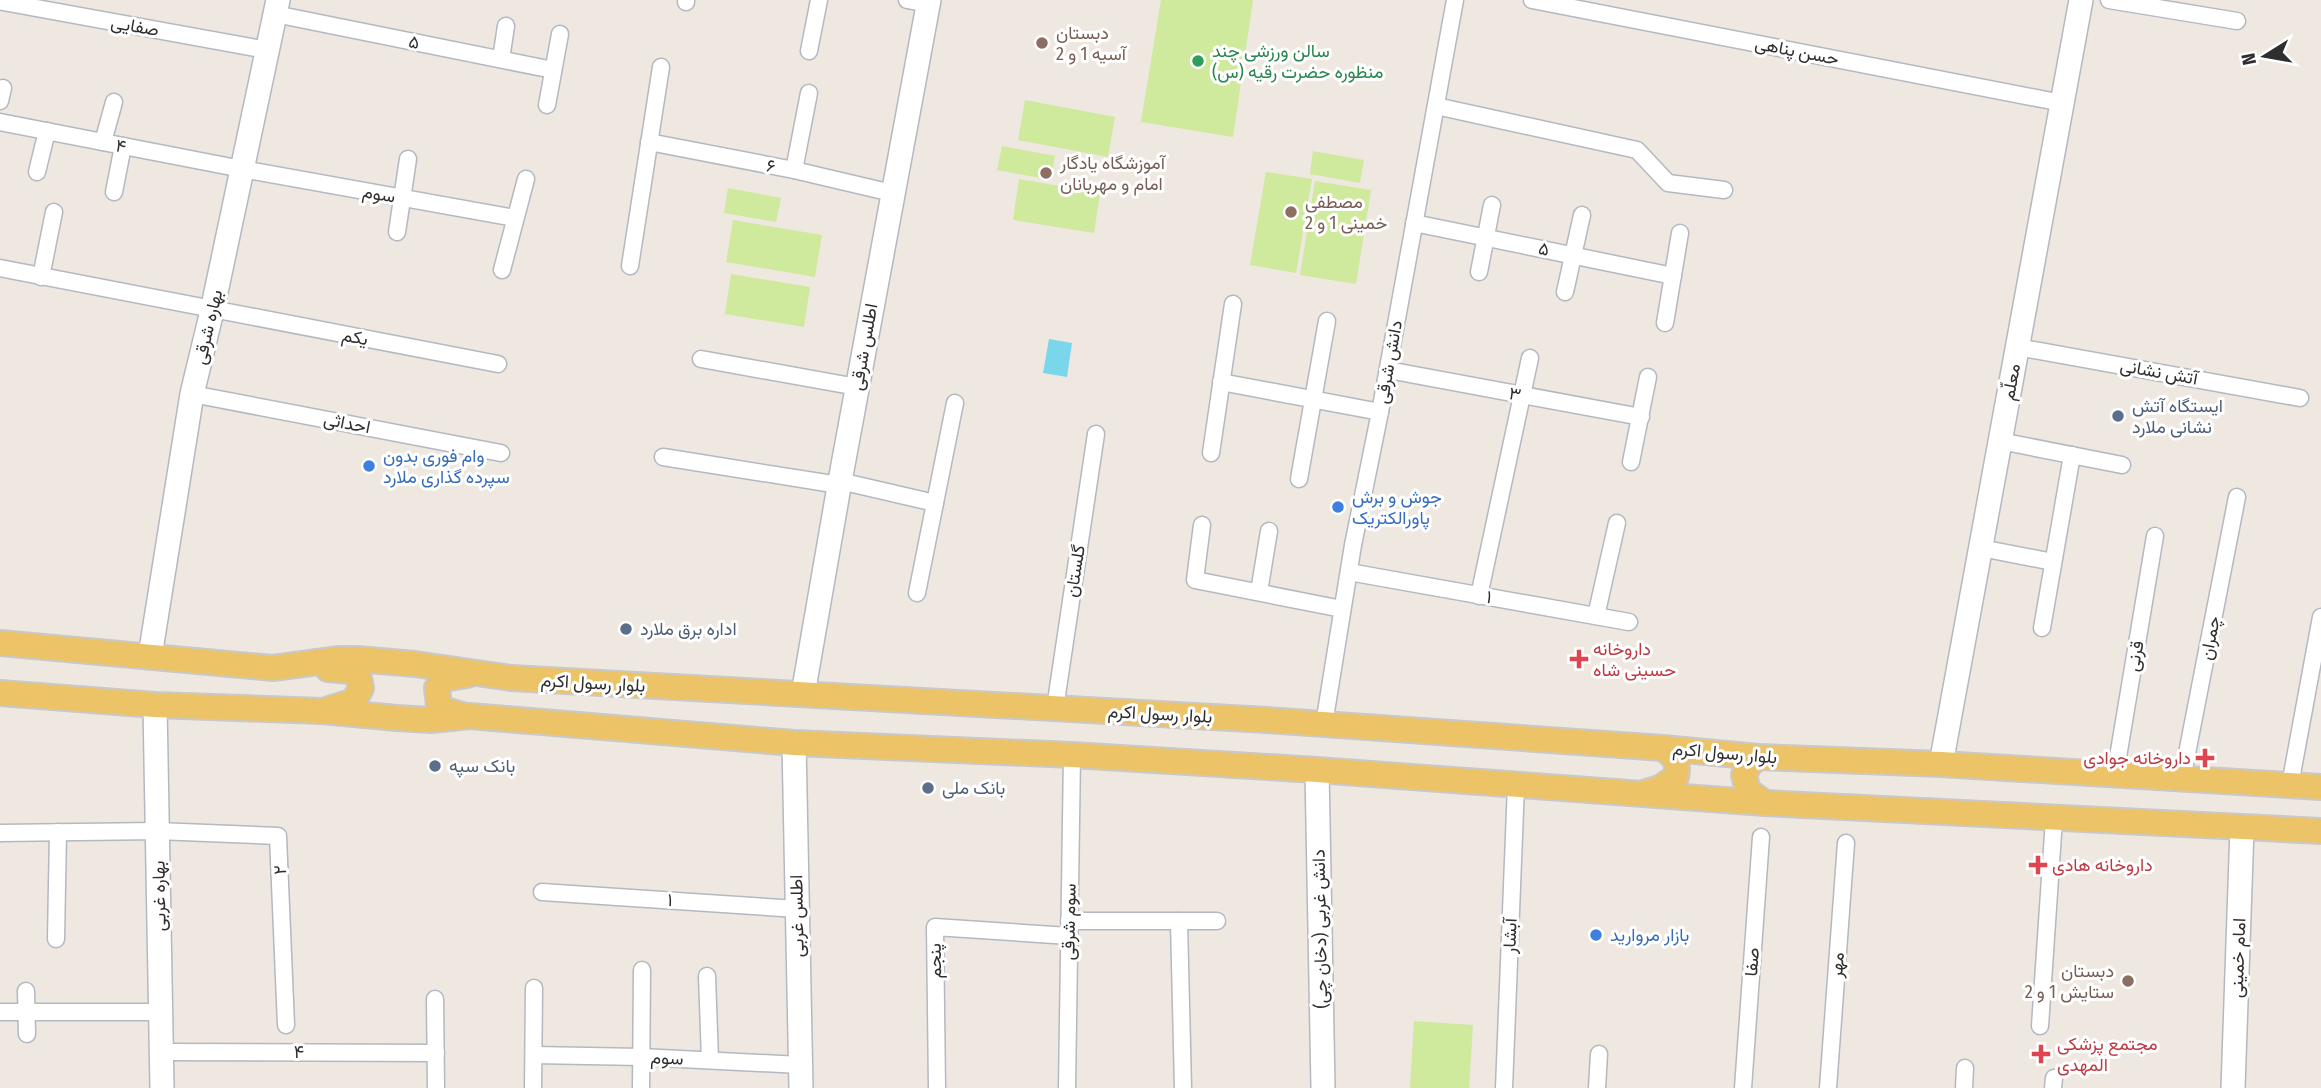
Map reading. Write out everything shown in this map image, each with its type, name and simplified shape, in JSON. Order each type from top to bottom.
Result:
[{"type":"main road","name":"بلوار رسول اکرم","points":[[0,643],[273,668],[357,659],[415,664],[511,678],[1324,724],[1758,757],[1941,764],[2321,787]]},
{"type":"main road","points":[[306,664],[358,674],[361,688],[354,701],[322,711]]},
{"type":"main road","points":[[470,716],[439,706],[437,688],[443,679],[478,673]]},
{"type":"main road","points":[[0,693],[155,705],[322,711],[409,719],[470,716],[794,743],[1072,755],[1317,770],[1765,803],[2321,831]]},
{"type":"main road","points":[[1643,793],[1660,788],[1676,777],[1678,767],[1674,756],[1663,748]]},
{"type":"main road","points":[[1758,757],[1749,765],[1744,775],[1748,791],[1765,803]]},
{"type":"street","points":[[809,51],[819,0]]},
{"type":"street","name":"دانش شرقی","points":[[1324,724],[1342,609],[1455,0]]},
{"type":"street","name":"حسن پناهی","points":[[1532,0],[1554,2],[2062,103]]},
{"type":"street","name":"معلّم","points":[[1941,764],[2081,0]]},
{"type":"street","points":[[2109,0],[2236,21]]},
{"type":"street","name":"اطلس شرقی","points":[[803,694],[892,193],[922,1]]},
{"type":"street","name":"صفایی","points":[[3,2],[267,50]]},
{"type":"street","name":"بهاره شرقی","points":[[150,656],[192,394],[276,7]]},
{"type":"street","name":"۵","points":[[276,7],[553,70]]},
{"type":"street","points":[[501,59],[506,26]]},
{"type":"street","points":[[547,105],[560,34]]},
{"type":"street","points":[[630,266],[661,67]]},
{"type":"street","points":[[794,170],[809,93]]},
{"type":"street","points":[[103,142],[114,103]]},
{"type":"street","points":[[1436,106],[1637,150],[1668,183],[1724,190]]},
{"type":"street","name":"۴","points":[[0,122],[242,169]]},
{"type":"street","points":[[37,173],[47,131]]},
{"type":"street","name":"۶","points":[[649,142],[794,170],[892,193]]},
{"type":"street","points":[[114,192],[123,146]]},
{"type":"street","points":[[397,232],[408,159]]},
{"type":"street","name":"سوم","points":[[242,169],[515,218]]},
{"type":"street","points":[[502,270],[526,179]]},
{"type":"street","points":[[1479,272],[1492,205]]},
{"type":"street","points":[[41,276],[54,212]]},
{"type":"street","points":[[1565,292],[1582,215]]},
{"type":"street","name":"۵","points":[[1414,223],[1673,276]]},
{"type":"street","points":[[1665,323],[1680,233]]},
{"type":"street","points":[[0,268],[212,311]]},
{"type":"street","points":[[1211,453],[1233,304]]},
{"type":"street","name":"یکم","points":[[212,311],[498,364]]},
{"type":"street","points":[[1299,479],[1328,321]]},
{"type":"street","name":"آتش نشانی","points":[[2017,347],[2300,398]]},
{"type":"street","points":[[1479,596],[1530,358]]},
{"type":"street","points":[[701,359],[857,387]]},
{"type":"street","name":"۳","points":[[1388,370],[1642,417]]},
{"type":"street","points":[[1631,462],[1648,377]]},
{"type":"street","points":[[1221,382],[1380,412]]},
{"type":"street","name":"احداثی","points":[[192,394],[501,453]]},
{"type":"street","points":[[917,593],[955,403]]},
{"type":"street","name":"گلستان","points":[[1055,708],[1096,434]]},
{"type":"street","points":[[2000,441],[2122,465]]},
{"type":"street","points":[[2042,628],[2072,455]]},
{"type":"street","points":[[663,457],[839,483],[935,503]]},
{"type":"street","name":"چمران","points":[[2182,779],[2237,497]]},
{"type":"street","points":[[1596,616],[1617,523]]},
{"type":"street","points":[[1202,525],[1195,580],[1342,609]]},
{"type":"street","points":[[1259,592],[1269,531]]},
{"type":"street","name":"قرنی","points":[[2115,775],[2155,536]]},
{"type":"street","points":[[1980,548],[2053,562]]},
{"type":"street","name":"۱","points":[[1349,572],[1629,622]]},
{"type":"street","points":[[2290,785],[2321,617]]},
{"type":"street","name":"بهاره غربی","points":[[155,705],[162,1088]]},
{"type":"street","name":"اطلس غربی","points":[[794,743],[801,1077]]},
{"type":"street","name":"سوم شرقی","points":[[1067,1088],[1072,755]]},
{"type":"street","name":"دانش غربی (دخان چی)","points":[[1317,770],[1323,1088]]},
{"type":"street","name":"آبشار","points":[[1504,1088],[1516,785]]},
{"type":"street","points":[[2040,1026],[2054,819]]},
{"type":"street","name":"امام خمینی","points":[[2233,1088],[2242,828]]},
{"type":"street","points":[[0,833],[157,831]]},
{"type":"street","name":"۲","points":[[157,831],[278,836],[286,1025]]},
{"type":"street","points":[[56,939],[58,832]]},
{"type":"street","name":"صفا","points":[[1743,1088],[1761,837]]},
{"type":"street","name":"مهر","points":[[1828,1088],[1846,843]]},
{"type":"street","name":"۱","points":[[542,892],[797,909]]},
{"type":"street","points":[[1179,921],[1183,1088]]},
{"type":"street","points":[[1069,929],[1217,921]]},
{"type":"street","name":"پنجم","points":[[937,1088],[935,927],[1069,929]]},
{"type":"street","points":[[641,1088],[642,971]]},
{"type":"street","points":[[707,976],[710,1060]]},
{"type":"street","points":[[533,1088],[534,988]]},
{"type":"street","points":[[26,991],[27,1034]]},
{"type":"street","points":[[435,999],[436,1088]]},
{"type":"street","points":[[0,1012],[161,1012]]},
{"type":"street","name":"۴","points":[[162,1052],[436,1053]]},
{"type":"street","points":[[1597,1088],[1599,1054]]},
{"type":"street","name":"سوم","points":[[534,1055],[710,1060],[801,1077]]},
{"type":"street","points":[[1964,1088],[1965,1068]]},
{"type":"green space","name":"سالن ورزشی چند منظوره حضرت رقیه (س)","points":[[1161,0],[1253,0],[1233,137],[1141,122]]},
{"type":"green space","points":[[1025,100],[1115,117],[1108,157],[1018,140]]},
{"type":"green space","points":[[1002,146],[1055,156],[1051,180],[997,170]]},
{"type":"green space","points":[[1313,151],[1364,160],[1360,183],[1310,174]]},
{"type":"green space","points":[[1266,172],[1312,179],[1296,273],[1250,265]]},
{"type":"green space","points":[[1019,179],[1100,193],[1094,233],[1013,220]]},
{"type":"green space","points":[[1315,181],[1371,190],[1356,284],[1300,275]]},
{"type":"green space","points":[[728,188],[781,198],[776,222],[724,213]]},
{"type":"green space","points":[[733,220],[822,235],[815,277],[726,262]]},
{"type":"green space","points":[[731,274],[810,287],[804,327],[725,314]]},
{"type":"green space","points":[[1414,1021],[1473,1025],[1469,1088],[1410,1088]]},
{"type":"water","points":[[1049,339],[1072,343],[1067,377],[1043,373]]},
{"type":"place","name":"دبستان آسیه 1 و 2","points":[[1042,43]]},
{"type":"place","name":"سالن ورزشی چند منظوره حضرت رقیه (س)","points":[[1198,61]]},
{"type":"place","name":"آموزشگاه یادگار امام و مهربانان","points":[[1046,173]]},
{"type":"place","name":"مصطفی خمینی 1 و 2","points":[[1291,212]]},
{"type":"place","name":"ایستگاه آتش نشانی ملارد","points":[[2118,416]]},
{"type":"place","name":"وام فوری بدون سپرده گذاری ملارد","points":[[369,466]]},
{"type":"place","name":"جوش و برش پاورالکتریک","points":[[1338,507]]},
{"type":"place","name":"اداره برق ملارد","points":[[626,629]]},
{"type":"place","name":"داروخانه حسینی شاه","points":[[1579,659]]},
{"type":"place","name":"داروخانه جوادی","points":[[2205,758]]},
{"type":"place","name":"بانک سپه","points":[[435,766]]},
{"type":"place","name":"بانک ملی","points":[[928,788]]},
{"type":"place","name":"داروخانه هادی","points":[[2038,865]]},
{"type":"place","name":"بازار مروارید","points":[[1596,935]]},
{"type":"place","name":"دبستان ستایش 1 و 2","points":[[2128,981]]},
{"type":"place","name":"مجتمع پزشکی المهدی","points":[[2041,1054]]}]
